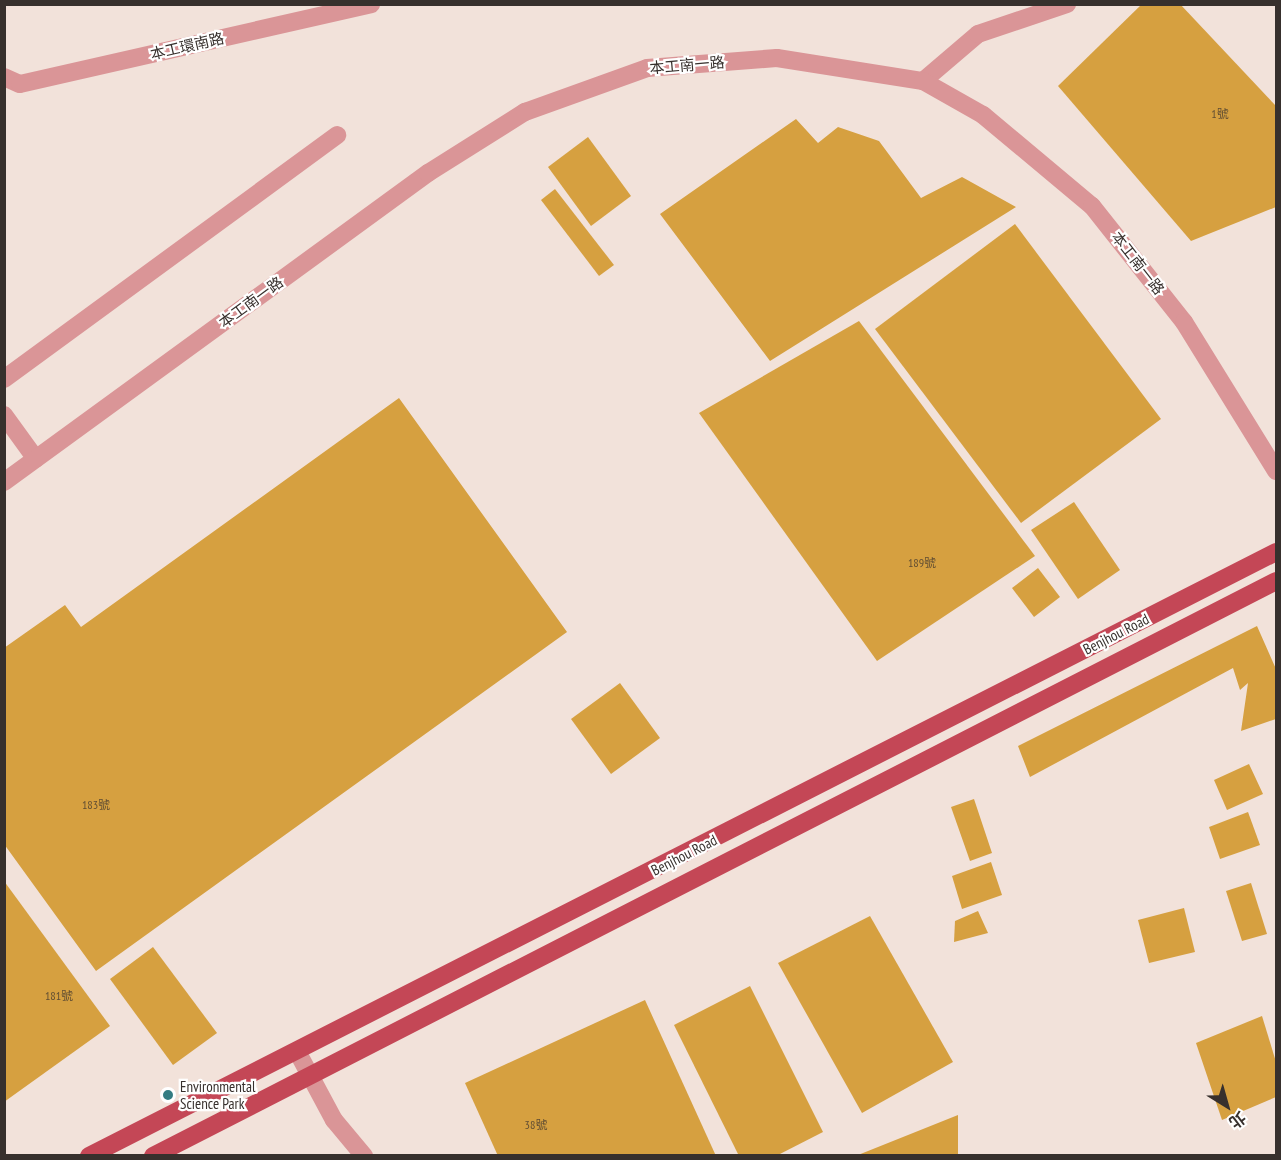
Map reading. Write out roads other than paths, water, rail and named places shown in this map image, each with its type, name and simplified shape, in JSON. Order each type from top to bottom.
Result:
[{"type":"main road","name":"Benjhou Road","points":[[89,1155],[298,1053],[1276,552]]},
{"type":"main road","name":"Benjhou Road","points":[[153,1155],[310,1077],[1276,581]]},
{"type":"street","name":"本工環南路","points":[[4,78],[20,84],[371,4]]},
{"type":"street","points":[[923,81],[978,34],[1067,4]]},
{"type":"street","name":"本工南一路","points":[[4,482],[428,173],[525,112],[647,68],[777,58],[923,81],[983,115],[1092,206],[1184,322],[1276,471]]},
{"type":"street","points":[[4,379],[337,135]]},
{"type":"street","points":[[4,415],[36,459]]},
{"type":"street","points":[[298,1053],[310,1077],[364,1155]]},
{"type":"place","name":"Environmental Science Park","points":[[168,1095]]}]
